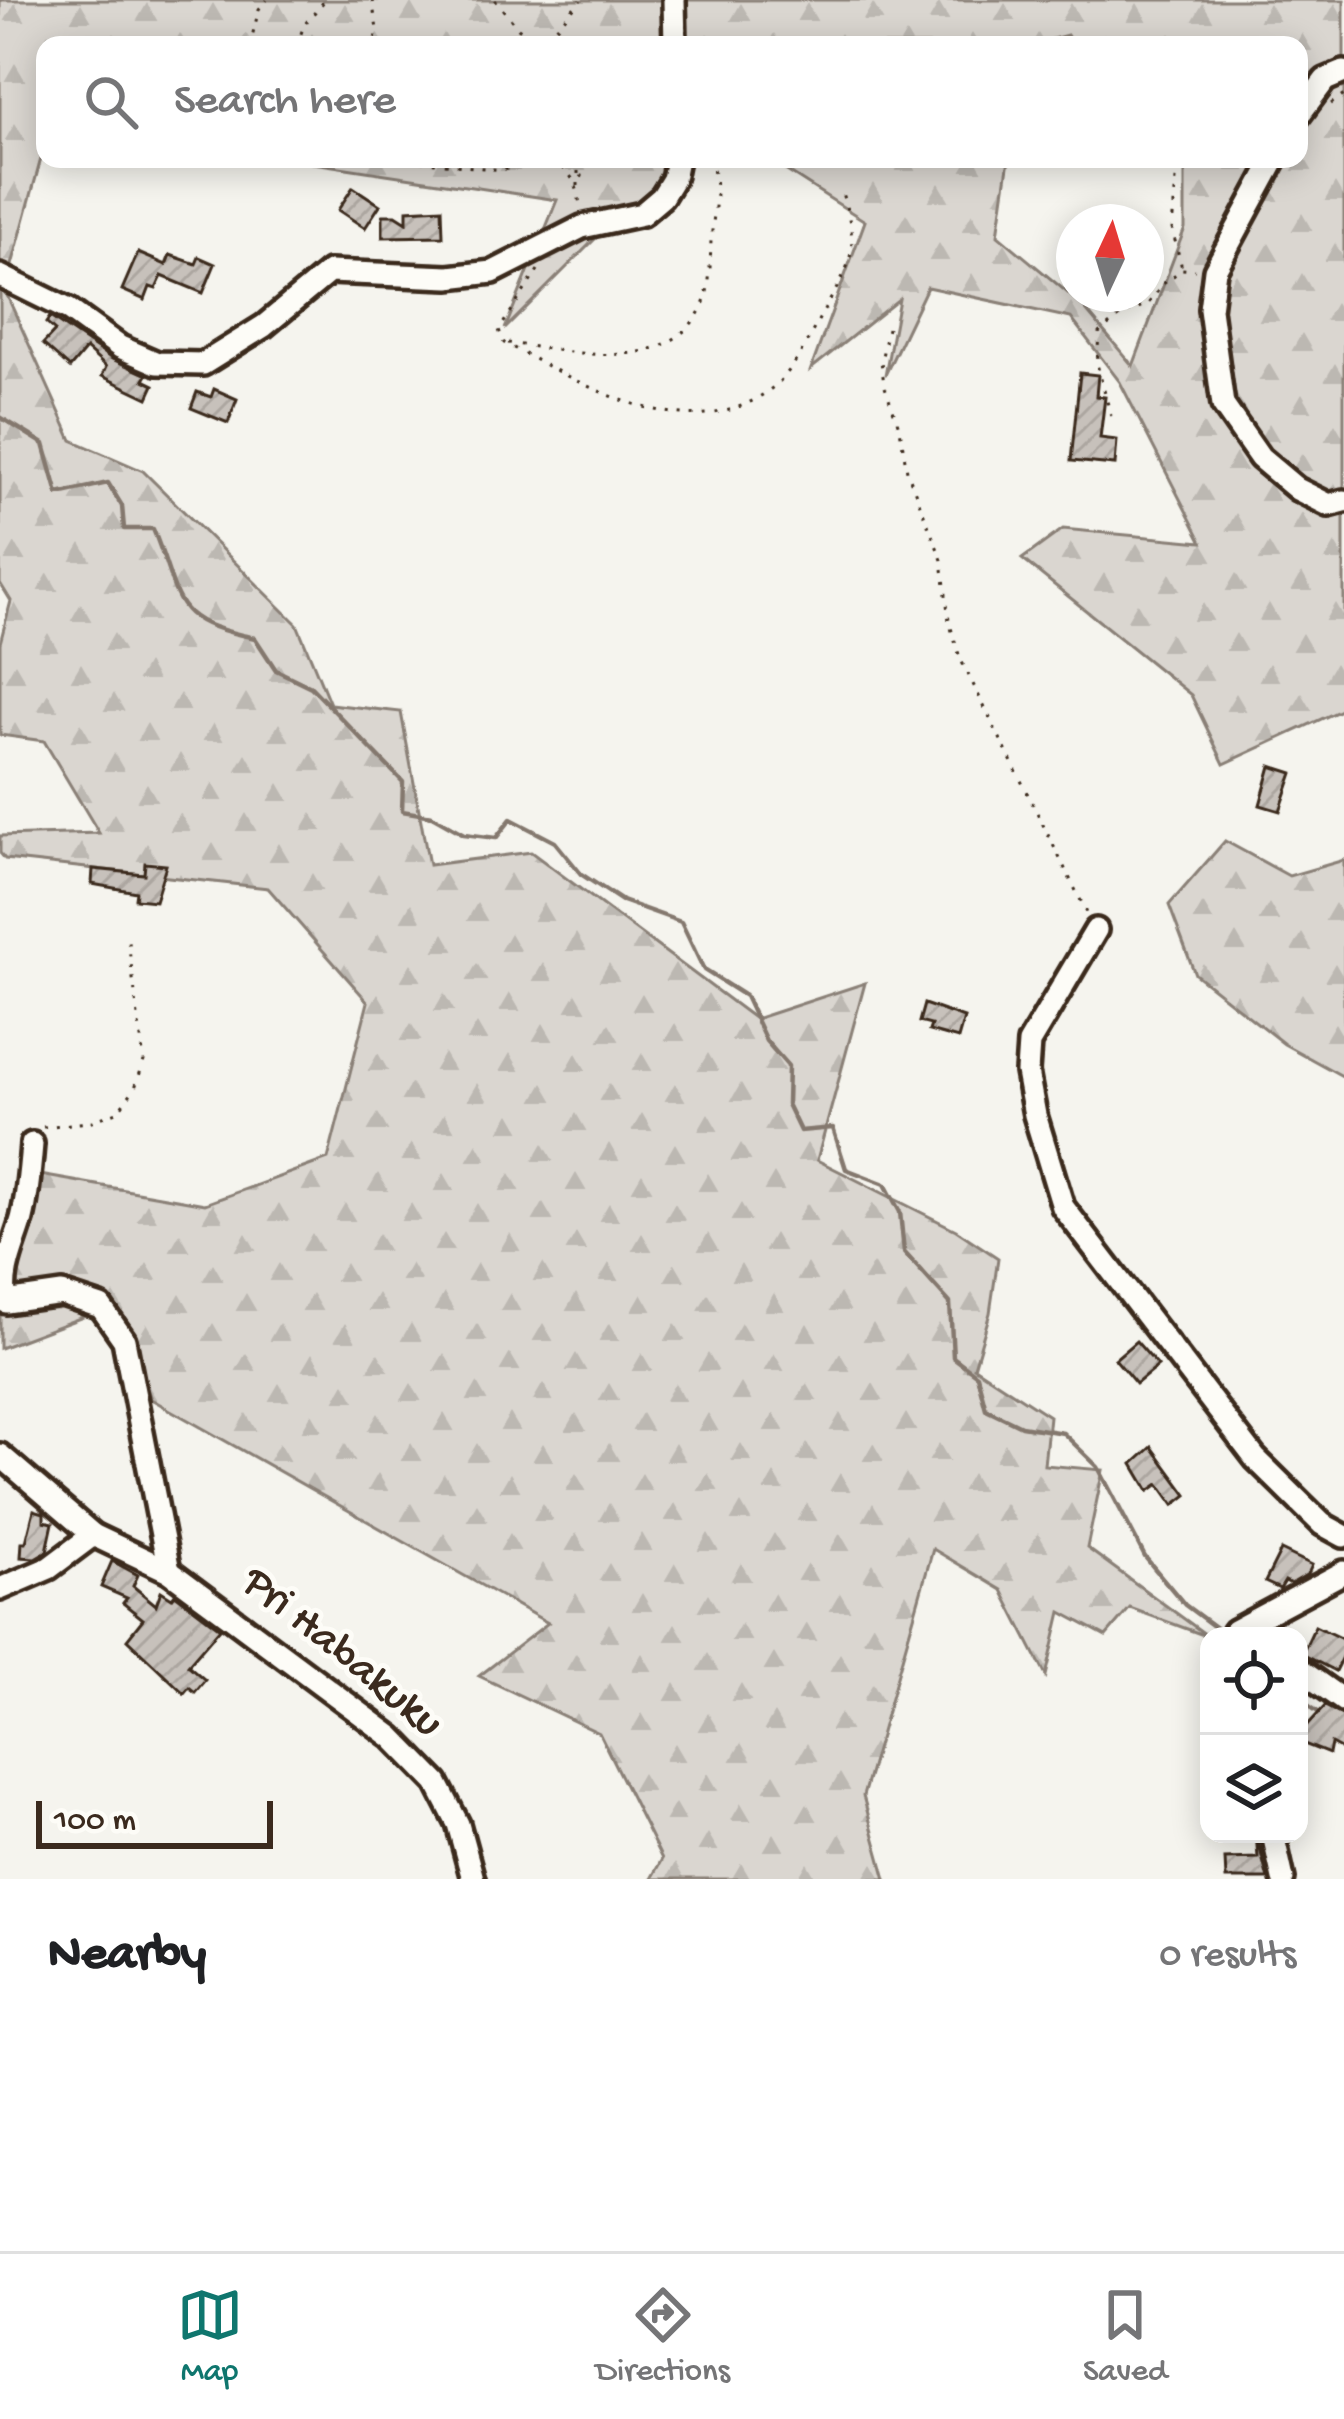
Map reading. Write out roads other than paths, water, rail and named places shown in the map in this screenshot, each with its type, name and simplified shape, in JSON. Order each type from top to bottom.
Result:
[{"type":"street","points":[[674,0],[675,36]]},
{"type":"street","points":[[1308,102],[1324,80],[1344,72]]},
{"type":"street","points":[[0,276],[68,310],[120,347],[158,363],[203,364],[264,326],[328,272],[448,277],[493,272],[582,227],[642,214],[662,197],[675,168]]},
{"type":"street","points":[[1270,168],[1215,270],[1210,309],[1223,405],[1260,458],[1298,489],[1330,505],[1344,501]]},
{"type":"street","points":[[1096,930],[1029,1043],[1027,1072],[1035,1115],[1063,1207],[1255,1458],[1322,1524],[1344,1536]]},
{"type":"street","name":"Pri Habakuku","points":[[32,1144],[21,1222],[2,1288],[6,1302],[62,1294],[101,1306],[124,1340],[169,1570]]},
{"type":"street","name":"Pri Habakuku","points":[[0,1455],[93,1535],[169,1570],[392,1737],[437,1784],[458,1824],[473,1879]]},
{"type":"street","points":[[0,1589],[49,1568],[93,1535]]},
{"type":"street","points":[[1244,1627],[1344,1572]]},
{"type":"street","points":[[1308,1676],[1344,1702]]},
{"type":"street","points":[[1275,1843],[1282,1879]]},
{"type":"waterway","points":[[0,417],[44,444],[58,494],[108,483],[122,506],[124,529],[153,529],[182,604],[206,624],[255,638],[276,670],[311,687],[403,782],[402,811],[432,816],[464,834],[496,838],[511,819],[555,842],[581,874],[622,901],[681,922],[704,970],[745,996],[766,1041],[788,1066],[787,1104],[800,1131],[833,1128],[846,1169],[885,1184],[900,1212],[904,1252],[950,1303],[953,1357],[977,1375],[986,1409],[1021,1426],[1063,1433],[1098,1467],[1145,1557],[1185,1605],[1215,1627]]},
{"type":"waterway","points":[[1308,1705],[1324,1716]]}]
